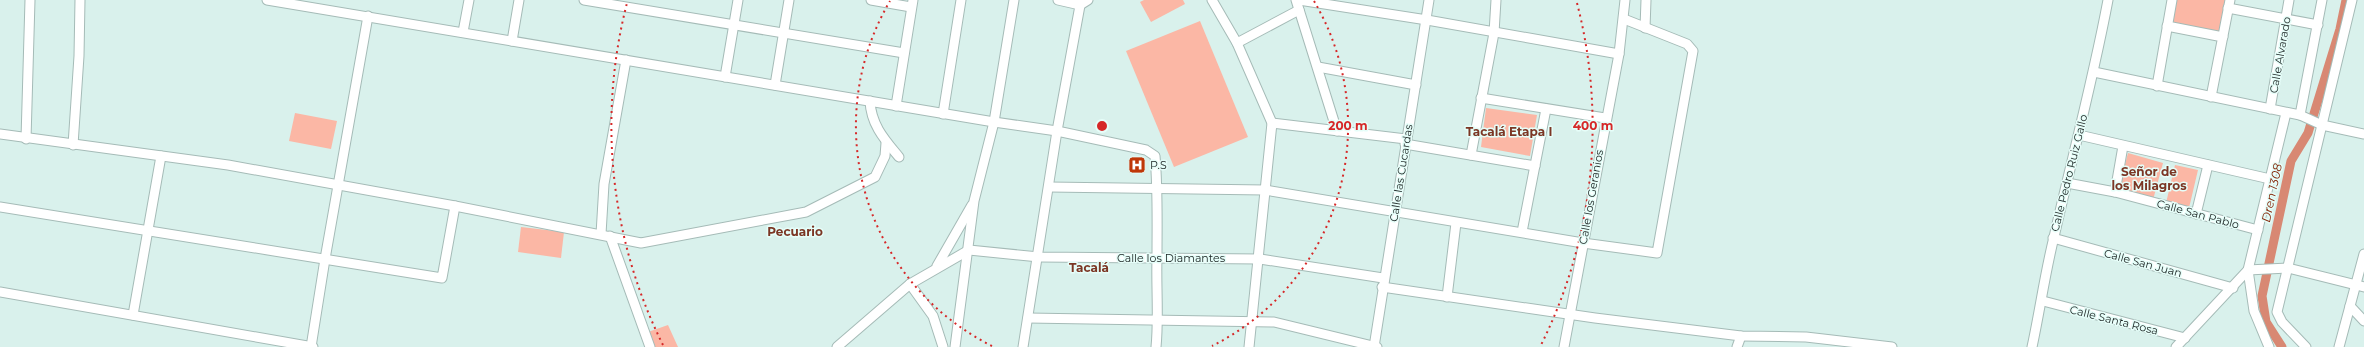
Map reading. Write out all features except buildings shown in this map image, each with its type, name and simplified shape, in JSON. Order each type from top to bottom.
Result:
[{"type":"street","points":[[26,138],[30,0]]},
{"type":"street","points":[[73,145],[79,56],[80,0]]},
{"type":"street","points":[[271,0],[322,4],[368,16],[512,41],[943,114],[1057,131],[1151,152],[1155,156],[1158,187],[1156,258],[1158,320],[1156,347]]},
{"type":"street","points":[[463,32],[469,0]]},
{"type":"street","points":[[512,41],[519,0]]},
{"type":"street","points":[[584,0],[904,53]]},
{"type":"street","points":[[725,77],[738,0]]},
{"type":"street","points":[[775,85],[789,0]]},
{"type":"street","points":[[872,0],[912,3],[896,106]]},
{"type":"street","points":[[943,114],[961,0]]},
{"type":"street","points":[[955,347],[969,250],[974,201],[994,122],[1014,0]]},
{"type":"street","points":[[1023,347],[1039,257],[1057,131],[1083,2],[1058,0]]},
{"type":"street","points":[[1212,0],[1238,43],[1272,123],[1260,259],[1249,347]]},
{"type":"street","points":[[1296,0],[1337,131]]},
{"type":"street","points":[[1299,0],[1427,20],[1619,54]]},
{"type":"street","name":"Calle las Cucardas","points":[[1375,347],[1394,210],[1427,20],[1428,0]]},
{"type":"street","points":[[1471,155],[1494,33],[1496,0]]},
{"type":"street","name":"Calle los Geranios","points":[[1564,347],[1605,118],[1619,54],[1625,0]]},
{"type":"street","points":[[1645,28],[1646,0]]},
{"type":"street","name":"Calle Pedro Ruiz Gallo","points":[[2032,347],[2043,302],[2053,238],[2094,72],[2108,0]]},
{"type":"street","points":[[2157,86],[2172,0]]},
{"type":"street","name":"Calle Alvarado","points":[[2270,110],[2289,0]]},
{"type":"street","points":[[2300,115],[2322,0]]},
{"type":"street","points":[[2306,347],[2282,322],[2277,312],[2352,0]]},
{"type":"street","points":[[2211,97],[2229,4],[2286,19],[2318,25]]},
{"type":"street","points":[[1238,43],[1299,10]]},
{"type":"street","points":[[0,292],[133,314],[312,347],[325,259],[368,16]]},
{"type":"street","points":[[1049,187],[1158,187],[1265,190],[1394,210],[1583,243],[1657,253],[1693,52],[1687,44],[1624,19]]},
{"type":"street","points":[[2167,26],[2223,37]]},
{"type":"street","points":[[626,60],[604,184],[606,235],[650,347]]},
{"type":"street","points":[[1318,67],[1416,85]]},
{"type":"street","points":[[2094,72],[2270,110],[2300,115],[2322,125],[2364,134]]},
{"type":"street","points":[[1481,98],[1605,118]]},
{"type":"street","points":[[870,101],[871,115],[886,143],[899,157]]},
{"type":"street","points":[[1522,232],[1546,109]]},
{"type":"street","points":[[2269,347],[2254,311],[2248,270],[2286,113]]},
{"type":"street","points":[[1272,123],[1406,141],[1471,155],[1535,166]]},
{"type":"street","points":[[0,134],[228,165],[339,184],[641,243],[806,212],[875,177],[886,156],[886,143]]},
{"type":"street","points":[[2079,135],[2270,179]]},
{"type":"street","points":[[2115,192],[2123,146]]},
{"type":"street","points":[[133,314],[161,156]]},
{"type":"street","points":[[2196,214],[2208,165]]},
{"type":"street","name":"Calle San Pablo","points":[[2067,183],[2115,192],[2258,230]]},
{"type":"street","points":[[937,266],[974,201]]},
{"type":"street","points":[[0,207],[442,278],[455,206]]},
{"type":"street","points":[[1447,297],[1456,222]]},
{"type":"street","name":"Calle San Juan","points":[[2053,238],[2233,288]]},
{"type":"street","points":[[837,347],[910,284],[937,266],[969,250]]},
{"type":"street","name":"Calle los Diamantes","points":[[969,250],[1039,257],[1260,259],[1447,297],[1569,314],[1741,336],[1806,337],[1892,347]]},
{"type":"street","points":[[2339,347],[2350,306],[2360,286],[2364,254]]},
{"type":"street","points":[[2176,347],[2233,288],[2248,270],[2288,268],[2360,286]]},
{"type":"street","points":[[910,284],[933,316],[943,347]]},
{"type":"street","name":"Calle Santa Rosa","points":[[2043,302],[2185,338]]},
{"type":"street","points":[[2350,306],[2364,321]]},
{"type":"street","points":[[1028,318],[1274,322],[1375,347]]},
{"type":"street","points":[[1737,347],[1741,336]]},
{"type":"shaded area","points":[[1144,0],[1183,0],[1185,4],[1151,22],[1140,2]]},
{"type":"shaded area","points":[[2176,0],[2226,0],[2220,34],[2170,24]]},
{"type":"shaded area","points":[[1200,21],[1248,137],[1174,167],[1126,51]]},
{"type":"shaded area","points":[[1486,108],[1537,115],[1530,156],[1481,147]]},
{"type":"shaded area","points":[[295,113],[337,121],[331,149],[289,141]]},
{"type":"shaded area","points":[[2128,153],[2163,163],[2153,200],[2118,191]]},
{"type":"shaded area","points":[[2175,165],[2198,170],[2189,208],[2166,203]]},
{"type":"shaded area","points":[[521,227],[564,232],[561,258],[518,252]]},
{"type":"shaded area","points":[[668,325],[678,347],[653,347],[648,332]]},
{"type":"waterway","name":"Dren 1308","points":[[2282,347],[2266,322],[2262,296],[2291,161],[2308,133],[2340,29],[2346,0]]},
{"type":"place","name":"P.S","points":[[1137,165]]},
{"type":"district","name":"Tacalá Etapa I","points":[[1509,132]]},
{"type":"district","name":"Señor de los Milagros","points":[[2149,179]]},
{"type":"district","name":"Pecuario","points":[[795,232]]},
{"type":"district","name":"Tacalá","points":[[1089,268]]}]
